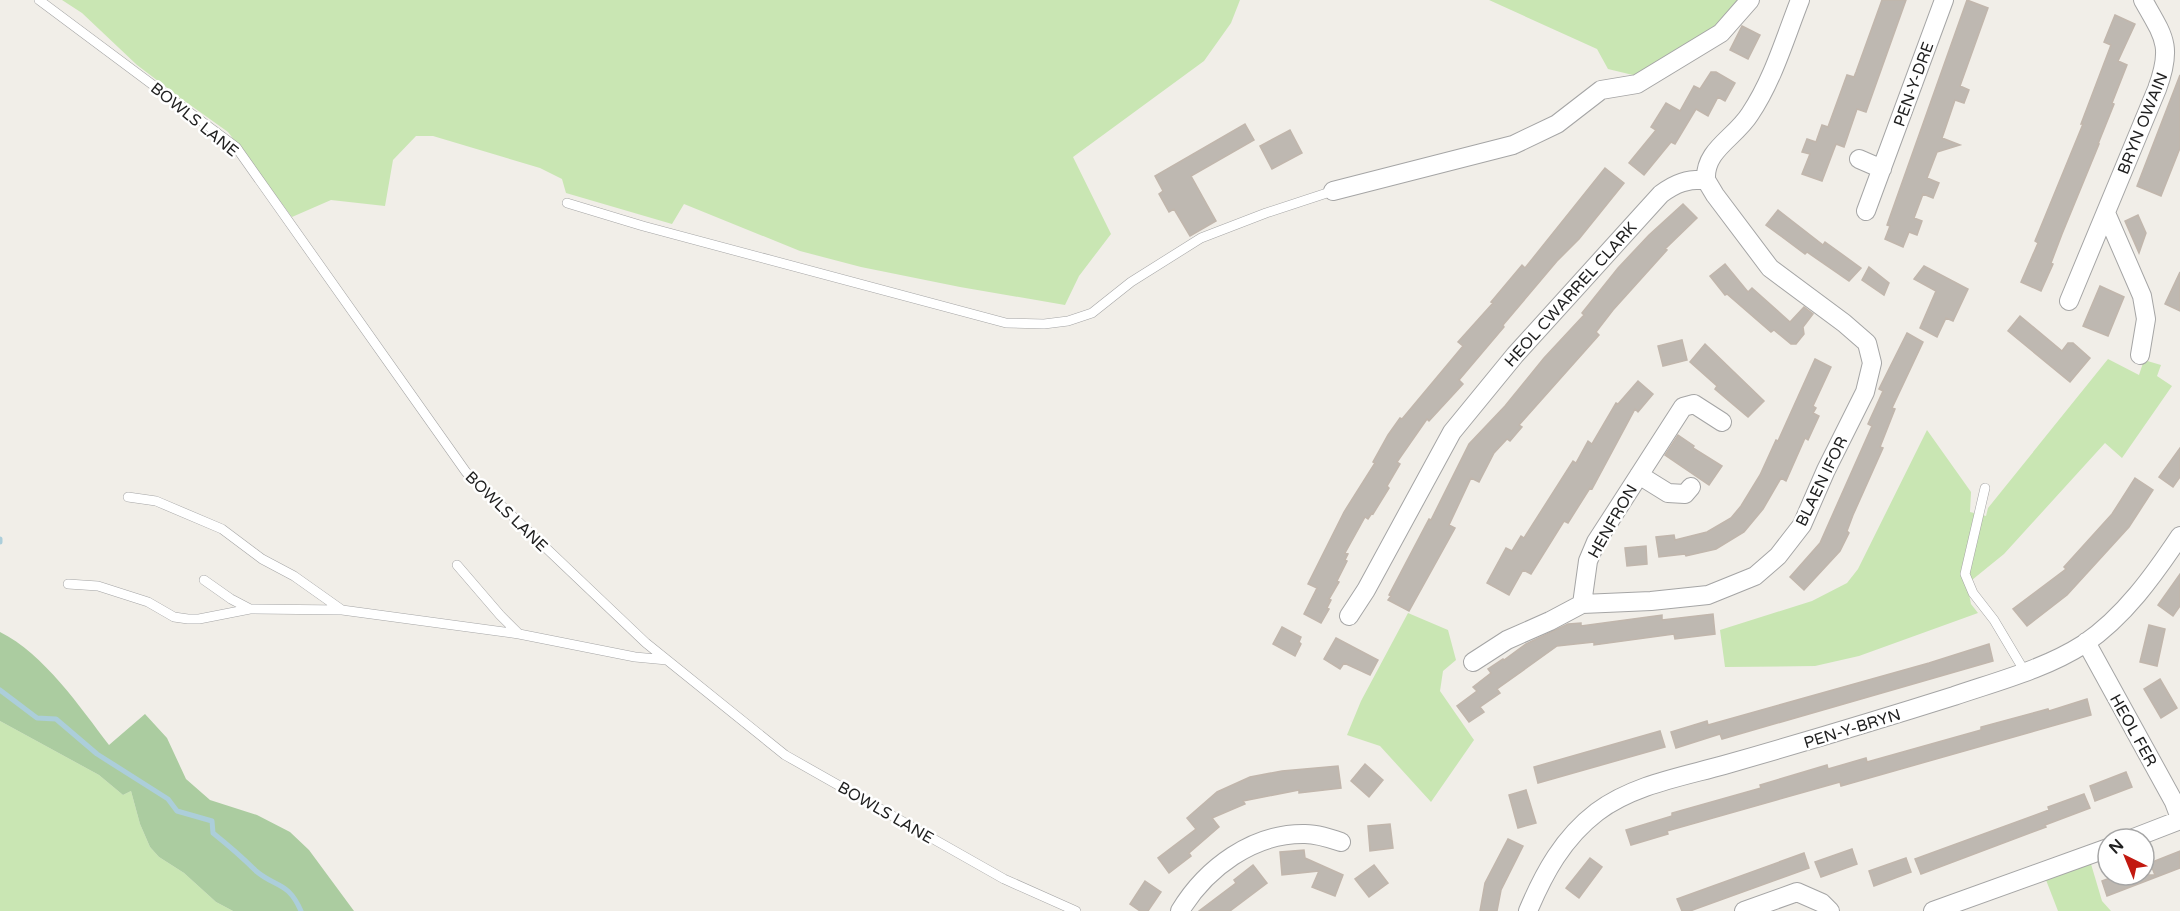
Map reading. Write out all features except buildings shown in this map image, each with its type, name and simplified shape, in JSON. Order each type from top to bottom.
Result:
[{"type":"street","points":[[1333,191],[1513,145],[1557,124],[1602,90],[1637,84],[1721,33],[1750,0]]},
{"type":"street","points":[[1706,180],[1706,168],[1710,157],[1750,115],[1763,91],[1800,0]]},
{"type":"street","name":"PEN-Y-DRE","points":[[1866,211],[1944,0]]},
{"type":"street","name":"BRYN OWAIN","points":[[2069,301],[2157,89],[2173,66],[2163,37],[2143,0]]},
{"type":"street","points":[[1859,159],[1882,169]]},
{"type":"street","name":"BLAEN IFOR","points":[[1473,662],[1507,640],[1582,604],[1651,601],[1708,594],[1755,576],[1778,556],[1802,525],[1865,392],[1872,363],[1867,343],[1770,268],[1714,195],[1706,180]]},
{"type":"street","name":"HEOL CWARREL CLARK","points":[[1349,616],[1366,590],[1452,432],[1515,355],[1661,195],[1676,183],[1706,180]]},
{"type":"street","points":[[2106,213],[2142,296],[2146,319],[2140,356]]},
{"type":"street","name":"HENFRON","points":[[1582,604],[1588,561],[1596,542],[1683,408],[1694,404],[1722,422]]},
{"type":"street","name":"HENFRON","points":[[1639,475],[1668,493],[1685,495],[1691,487]]},
{"type":"street","name":"PEN-Y-BRYN","points":[[1528,911],[1542,877],[1565,844],[1578,828],[1620,797],[1681,777],[1791,747],[2025,672],[2062,657],[2086,642],[2123,609],[2140,591],[2180,536]]},
{"type":"street","name":"HEOL FER","points":[[2086,642],[2174,802],[2180,819]]},
{"type":"street","points":[[2156,829],[2180,819]]},
{"type":"street","points":[[1180,911],[1202,880],[1230,858],[1250,847],[1269,840],[1305,834],[1341,842]]},
{"type":"street","points":[[1933,911],[2096,852]]},
{"type":"street","points":[[1744,911],[1797,892],[1822,903],[1830,911]]},
{"type":"lane","name":"BOWLS LANE","points":[[39,0],[236,147],[466,472],[638,635],[785,755],[1004,879],[1076,911]]},
{"type":"lane","points":[[567,203],[643,226],[1006,323],[1044,324],[1068,321],[1092,313],[1131,282],[1202,238],[1266,213],[1333,191]]},
{"type":"lane","points":[[1985,488],[1965,574],[1973,593],[1994,621],[2025,672]]},
{"type":"lane","points":[[128,497],[156,501],[222,529],[262,559],[294,576],[342,610]]},
{"type":"lane","points":[[458,565],[519,634]]},
{"type":"lane","points":[[204,580],[250,609]]},
{"type":"lane","points":[[69,584],[107,589],[148,602],[174,617],[188,619],[199,620],[250,609],[342,610],[519,634],[635,657],[667,660]]},
{"type":"green space","points":[[62,0],[1240,0],[1231,23],[1204,61],[1073,157],[1111,234],[1079,276],[1065,305],[861,267],[800,251],[684,204],[672,224],[566,193],[562,179],[540,168],[433,136],[416,136],[393,160],[385,206],[331,200],[292,217],[228,132],[137,65],[82,13]]},
{"type":"green space","points":[[1489,0],[1740,0],[1722,23],[1637,76],[1608,69],[1597,49]]},
{"type":"green space","points":[[2108,359],[2139,375],[2144,360],[2161,365],[2157,376],[2172,386],[2122,458],[2105,443],[2004,554],[1967,584],[1971,604],[1978,613],[1859,656],[1815,666],[1725,667],[1720,630],[1812,601],[1847,583],[1858,569],[1927,430],[1971,492],[1970,512],[1986,516],[1988,508]]},
{"type":"green space","points":[[1408,613],[1448,630],[1456,660],[1443,671],[1440,691],[1474,740],[1431,802],[1380,746],[1347,735],[1361,701]]},
{"type":"green space","points":[[0,632],[32,654],[46,667],[109,745],[145,714],[167,738],[186,779],[210,800],[257,815],[290,832],[309,850],[354,911],[233,911],[216,902],[184,873],[159,857],[150,847],[140,824],[131,791],[123,795],[99,775],[0,721]]},
{"type":"green space","points":[[0,721],[99,775],[123,795],[131,791],[140,824],[150,847],[159,857],[184,873],[216,902],[233,911],[0,911]]},
{"type":"green space","points":[[2091,864],[2096,887],[2102,901],[2111,911],[2058,911],[2046,880]]},
{"type":"waterway","points":[[0,690],[37,718],[56,719],[97,754],[168,799],[177,811],[212,821],[213,833],[256,871],[291,894],[301,911]]}]
